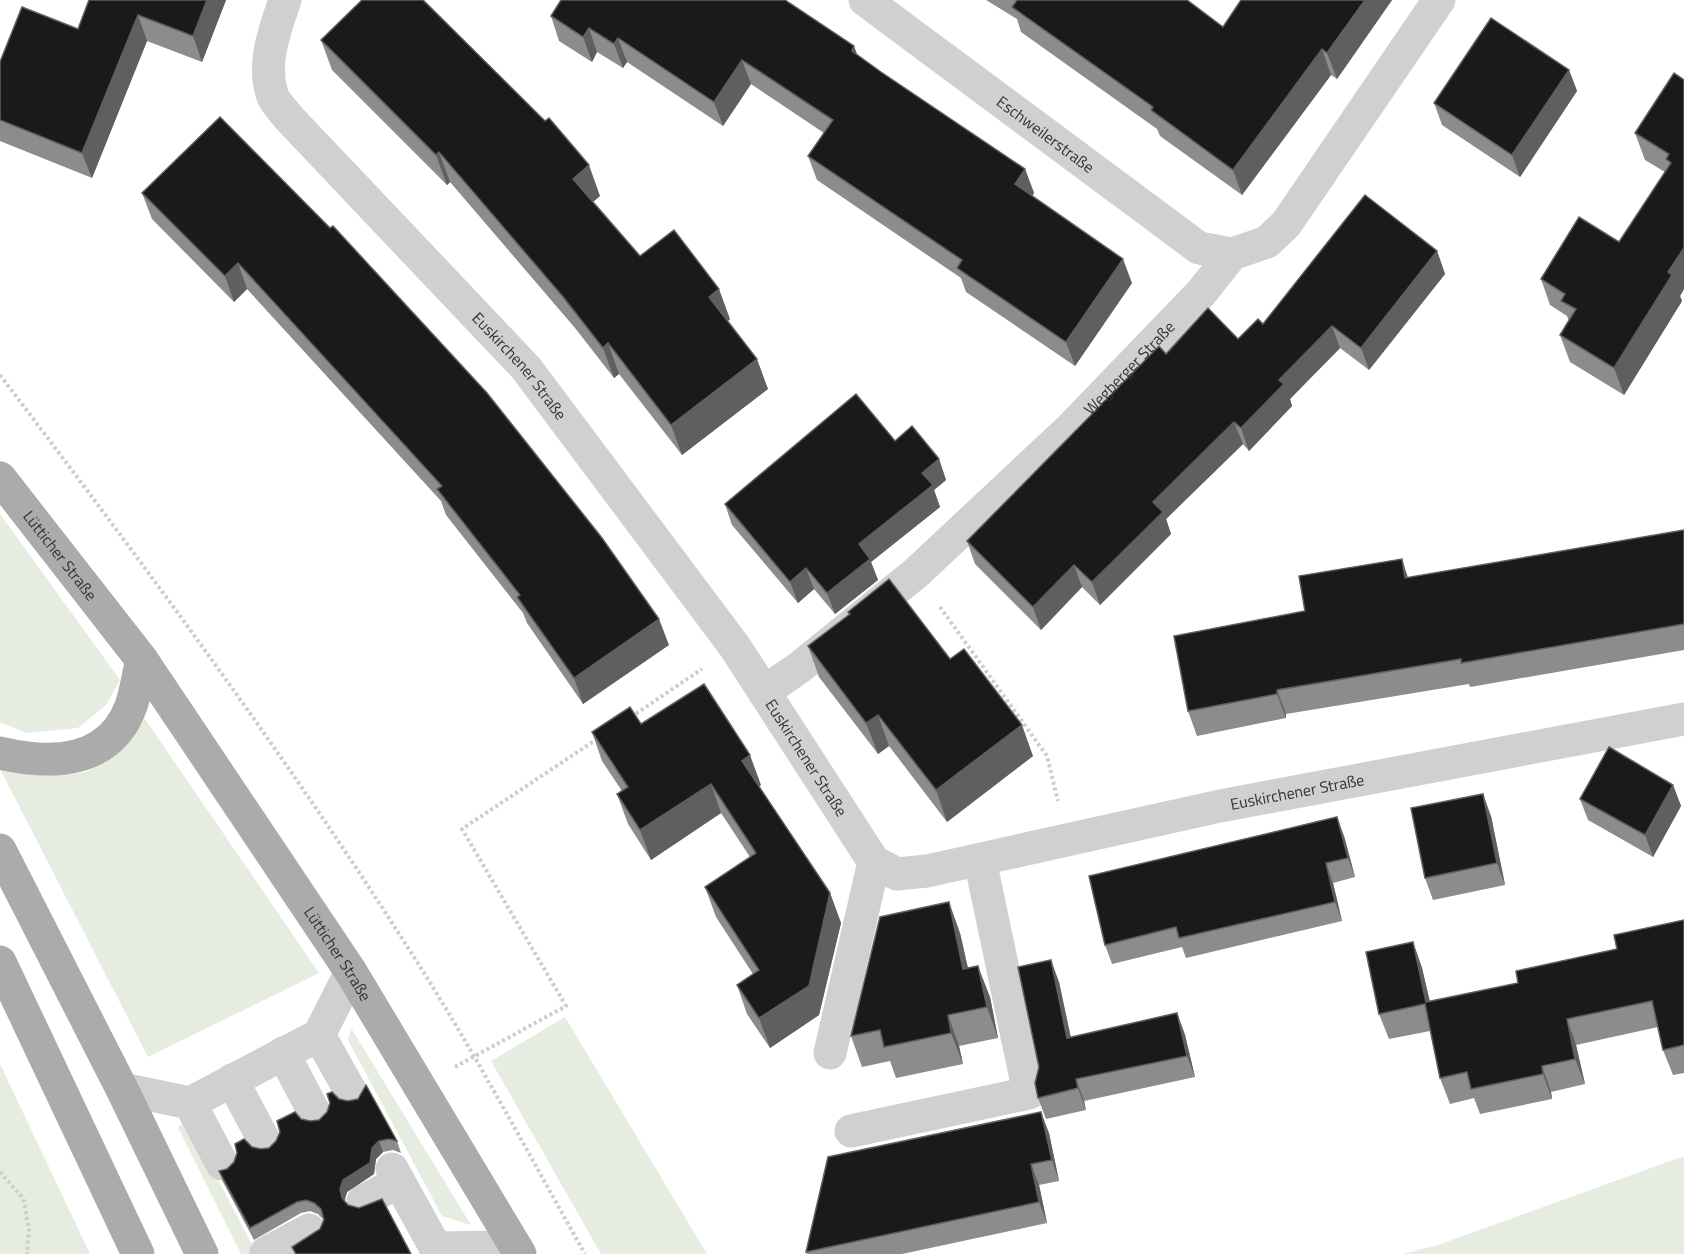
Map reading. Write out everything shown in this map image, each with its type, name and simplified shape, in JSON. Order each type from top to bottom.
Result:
[{"type":"main road","name":"Lütticher Straße","points":[[0,478],[142,660],[351,972],[518,1250]]},
{"type":"main road","points":[[0,753],[22,758],[53,760],[82,757],[105,743],[121,725],[131,706],[142,660]]},
{"type":"main road","points":[[0,850],[122,1089],[202,1254]]},
{"type":"main road","points":[[0,962],[138,1254]]},
{"type":"street","name":"Euskirchener Straße","points":[[285,0],[267,65],[272,95],[277,103],[526,368],[735,647],[874,862],[897,873],[927,871],[1220,806],[1684,719]]},
{"type":"street","name":"Eschweilerstraße","points":[[865,0],[1199,248],[1232,254]]},
{"type":"street","points":[[1232,254],[1267,242],[1286,224],[1439,0]]},
{"type":"street","name":"Wegberger Straße","points":[[764,692],[800,667],[916,573],[1071,428],[1202,293],[1232,254]]},
{"type":"street","points":[[850,1131],[1029,1093],[980,860]]},
{"type":"street","points":[[830,1053],[874,862]]},
{"type":"street","points":[[122,1089],[190,1102],[319,1035],[351,972]]},
{"type":"street","points":[[319,1035],[352,1094]]},
{"type":"street","points":[[283,1053],[315,1114]]},
{"type":"street","points":[[232,1080],[265,1142]]},
{"type":"street","points":[[190,1102],[222,1164]]},
{"type":"street","points":[[363,1201],[396,1176],[437,1251],[518,1250]]},
{"type":"street","points":[[264,1249],[309,1230]]},
{"type":"path","points":[[0,375],[148,568],[268,737],[424,974],[585,1254]]},
{"type":"path","points":[[916,573],[1047,756],[1067,840]]},
{"type":"path","points":[[628,719],[735,647]]},
{"type":"path","points":[[488,1050],[566,1006],[462,829],[598,738]]},
{"type":"path","points":[[0,1172],[23,1198],[29,1229],[27,1254]]},
{"type":"shaded area","points":[[0,514],[120,680],[106,705],[78,728],[27,733],[0,722]]},
{"type":"shaded area","points":[[145,719],[319,973],[148,1057],[0,769],[33,773],[82,773],[98,766],[114,754]]},
{"type":"shaded area","points":[[565,1017],[707,1254],[601,1254],[491,1061]]},
{"type":"shaded area","points":[[351,1028],[471,1225],[442,1216],[348,1040]]},
{"type":"shaded area","points":[[0,1064],[90,1254],[0,1254]]},
{"type":"shaded area","points":[[187,1121],[257,1254],[241,1254],[178,1127]]},
{"type":"shaded area","points":[[1684,1156],[1684,1254],[1402,1254],[1438,1245]]},
{"type":"building","points":[[89,0],[207,0],[193,36],[138,15],[82,153],[0,120],[0,62],[22,7],[78,29]]},
{"type":"building","points":[[362,0],[423,0],[545,121],[549,118],[589,165],[573,179],[640,256],[674,230],[719,289],[709,297],[757,359],[671,425],[608,343],[603,348],[564,298],[439,152],[436,155],[321,40]]},
{"type":"building","points":[[561,0],[785,0],[854,46],[852,51],[881,72],[1025,169],[1015,184],[1123,259],[1066,342],[957,268],[962,260],[808,156],[833,120],[742,60],[714,102],[618,38],[614,44],[589,28],[583,37],[551,16]]},
{"type":"building","points":[[1017,0],[1187,0],[1223,27],[1241,0],[1365,0],[1327,53],[1322,49],[1233,170],[1151,110],[1153,107],[1012,7]]},
{"type":"building","points":[[1491,18],[1569,70],[1512,155],[1434,103]]},
{"type":"building","points":[[1674,73],[1684,80],[1684,248],[1668,272],[1672,275],[1614,368],[1560,335],[1576,309],[1561,301],[1565,294],[1541,279],[1579,217],[1619,242],[1671,163],[1666,159],[1669,154],[1635,133]]},
{"type":"building","points":[[220,117],[330,228],[333,226],[487,393],[602,538],[659,619],[574,678],[517,597],[520,595],[437,489],[442,486],[238,263],[225,276],[142,193]]},
{"type":"building","points":[[1365,195],[1437,251],[1361,348],[1332,326],[1279,380],[1284,384],[1241,428],[1234,422],[1153,502],[1163,512],[1092,582],[1074,565],[1033,607],[967,541],[1159,346],[1166,354],[1208,308],[1238,339],[1258,319],[1263,324]]},
{"type":"building","points":[[856,394],[895,441],[912,426],[939,459],[922,473],[933,485],[859,544],[870,559],[827,593],[806,568],[790,582],[725,504]]},
{"type":"building","points":[[1684,530],[1684,624],[1461,663],[1461,659],[1277,690],[1277,694],[1188,711],[1174,636],[1305,611],[1299,576],[1402,559],[1405,578]]},
{"type":"building","points":[[889,579],[950,659],[964,649],[1022,725],[936,790],[878,715],[866,723],[808,646],[850,614],[848,612]]},
{"type":"building","points":[[704,684],[750,755],[742,761],[830,893],[809,986],[759,1018],[737,985],[759,970],[705,887],[756,853],[711,784],[640,830],[617,794],[628,787],[592,732],[630,707],[641,724]]},
{"type":"building","points":[[1609,747],[1673,785],[1645,835],[1580,799]]},
{"type":"building","points":[[1483,794],[1497,863],[1425,878],[1411,808]]},
{"type":"building","points":[[1337,817],[1348,858],[1326,863],[1335,902],[1179,938],[1176,927],[1105,945],[1089,876]]},
{"type":"building","points":[[949,902],[963,969],[978,966],[987,1007],[948,1015],[951,1033],[884,1047],[880,1030],[851,1036],[880,917]]},
{"type":"building","points":[[1684,920],[1684,1045],[1663,1050],[1652,1001],[1567,1019],[1575,1059],[1542,1066],[1543,1074],[1471,1089],[1467,1072],[1440,1078],[1425,1004],[1379,1014],[1366,952],[1413,942],[1426,1002],[1518,983],[1516,971],[1617,949],[1614,935]]},
{"type":"building","points":[[1051,960],[1067,1038],[1177,1013],[1187,1056],[1076,1079],[1078,1088],[1038,1098],[1035,1083],[1039,1067],[1018,967]]},
{"type":"building","points":[[366,1085],[397,1141],[389,1139],[379,1141],[372,1148],[370,1163],[343,1180],[340,1189],[342,1198],[348,1205],[359,1208],[382,1199],[411,1254],[296,1254],[292,1247],[320,1229],[324,1220],[321,1209],[306,1200],[297,1202],[250,1228],[219,1171],[227,1169],[234,1162],[237,1153],[235,1144],[244,1139],[252,1147],[269,1148],[276,1141],[280,1132],[277,1121],[295,1112],[301,1119],[319,1120],[327,1112],[330,1103],[327,1094],[332,1092],[339,1099],[348,1101],[358,1099]]},
{"type":"building","points":[[1041,1112],[1052,1160],[1031,1164],[1039,1202],[806,1252],[828,1157]]}]
